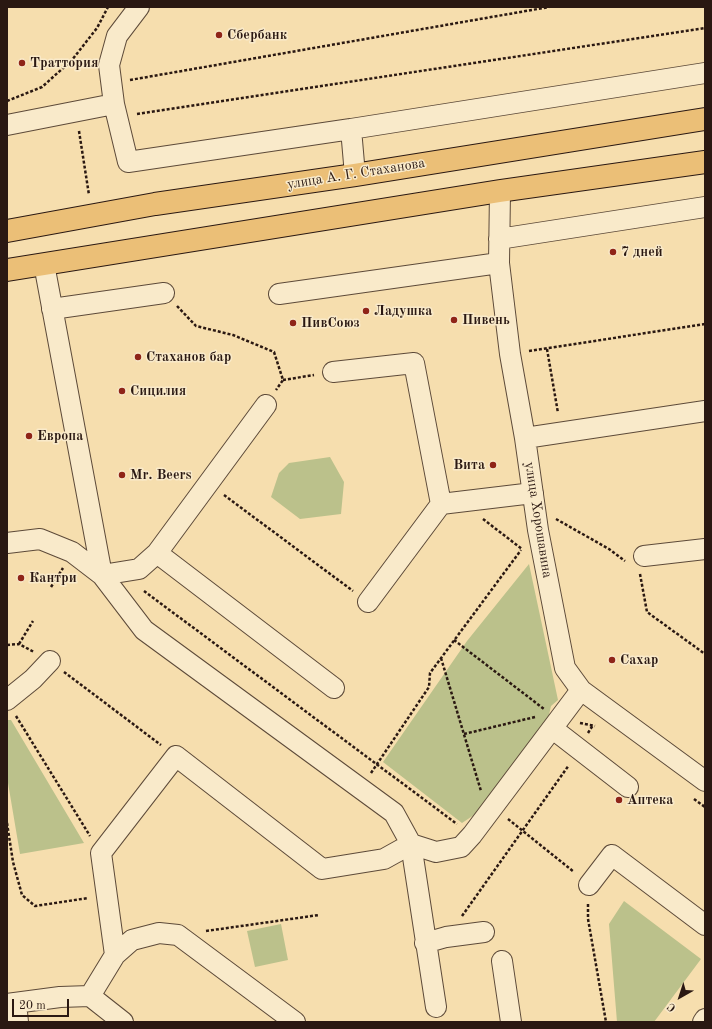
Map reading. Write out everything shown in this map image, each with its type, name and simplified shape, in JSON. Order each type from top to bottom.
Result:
[{"type":"main road","name":"улица А. Г. Стаханова","points":[[7,231],[92,215],[705,119]]},
{"type":"main road","points":[[7,270],[500,191],[705,162]]},
{"type":"street","points":[[139,7],[117,36],[108,65],[114,104],[128,162],[351,129],[705,73]]},
{"type":"street","points":[[7,125],[76,110],[114,104]]},
{"type":"street","points":[[351,129],[355,174]]},
{"type":"street","name":"улица Хорошавина","points":[[500,191],[499,264],[510,354],[525,438],[537,522],[565,668],[581,690],[705,781]]},
{"type":"street","points":[[499,239],[705,207]]},
{"type":"street","points":[[44,264],[102,575]]},
{"type":"street","points":[[279,294],[499,264]]},
{"type":"street","points":[[52,309],[164,293]]},
{"type":"street","points":[[332,372],[414,363],[441,504],[368,602]]},
{"type":"street","points":[[102,575],[139,569],[157,553],[266,405]]},
{"type":"street","points":[[525,438],[705,411]]},
{"type":"street","points":[[441,504],[533,493]]},
{"type":"street","points":[[7,543],[40,539],[72,552],[102,575],[144,630],[394,813],[411,844],[436,1007]]},
{"type":"street","points":[[637,563],[705,549]]},
{"type":"street","points":[[157,553],[334,688]]},
{"type":"street","points":[[11,707],[50,661]]},
{"type":"street","points":[[115,955],[100,853],[176,756],[322,869],[384,859],[411,844],[436,852],[461,847],[472,835],[491,810],[547,722],[581,690]]},
{"type":"street","points":[[547,722],[628,787]]},
{"type":"street","points":[[589,885],[612,856],[705,925]]},
{"type":"street","points":[[425,943],[446,937],[484,932]]},
{"type":"street","points":[[90,996],[115,955],[132,940],[159,933],[178,935],[295,1022]]},
{"type":"street","points":[[502,960],[511,1022]]},
{"type":"street","points":[[18,1022],[11,1003],[60,997],[90,996],[123,1022]]},
{"type":"path","points":[[7,101],[42,87],[72,60],[97,28],[108,7]]},
{"type":"path","points":[[129,87],[127,80],[549,7]]},
{"type":"path","points":[[134,115],[705,28]]},
{"type":"path","points":[[76,110],[92,215]]},
{"type":"path","points":[[164,293],[196,326],[233,335],[274,352],[283,380]]},
{"type":"path","points":[[510,354],[705,324]]},
{"type":"path","points":[[547,348],[561,433]]},
{"type":"path","points":[[266,405],[283,380],[332,372]]},
{"type":"path","points":[[208,483],[368,602]]},
{"type":"path","points":[[461,502],[522,549]]},
{"type":"path","points":[[360,788],[429,687],[430,673],[522,549],[537,522],[556,519],[637,563],[647,612],[705,654]]},
{"type":"path","points":[[144,591],[472,835]]},
{"type":"path","points":[[19,644],[33,621]]},
{"type":"path","points":[[7,645],[19,644],[50,661],[176,756]]},
{"type":"path","points":[[441,658],[464,734],[491,810],[523,831],[589,885],[588,919],[606,1022]]},
{"type":"path","points":[[11,707],[100,853]]},
{"type":"path","points":[[464,734],[547,722]]},
{"type":"path","points":[[446,937],[523,831],[594,725]]},
{"type":"path","points":[[7,823],[22,895],[35,906],[106,894]]},
{"type":"path","points":[[178,935],[319,915]]},
{"type":"green space","points":[[330,457],[344,482],[341,514],[300,519],[271,497],[279,473],[289,463]]},
{"type":"green space","points":[[529,564],[558,700],[551,706],[548,719],[474,815],[462,823],[383,762],[467,641]]},
{"type":"green space","points":[[7,720],[11,720],[84,843],[20,854],[7,777]]},
{"type":"green space","points":[[624,901],[701,959],[654,1022],[617,1022],[609,924]]},
{"type":"green space","points":[[281,924],[288,960],[255,967],[247,931]]},
{"type":"place","name":"Сбербанк","points":[[219,35]]},
{"type":"place","name":"Траттория","points":[[22,63]]},
{"type":"place","name":"7 дней","points":[[613,252]]},
{"type":"place","name":"Ладушка","points":[[366,311]]},
{"type":"place","name":"Пивень","points":[[454,320]]},
{"type":"place","name":"ПивСоюз","points":[[293,323]]},
{"type":"place","name":"Стаханов бар","points":[[138,357]]},
{"type":"place","name":"Сицилия","points":[[122,391]]},
{"type":"place","name":"Европа","points":[[29,436]]},
{"type":"place","name":"Вита","points":[[493,465]]},
{"type":"place","name":"Mr. Beers","points":[[122,475]]},
{"type":"place","name":"Кантри","points":[[21,578]]},
{"type":"place","name":"Сахар","points":[[612,660]]},
{"type":"place","name":"Аптека","points":[[619,800]]}]
